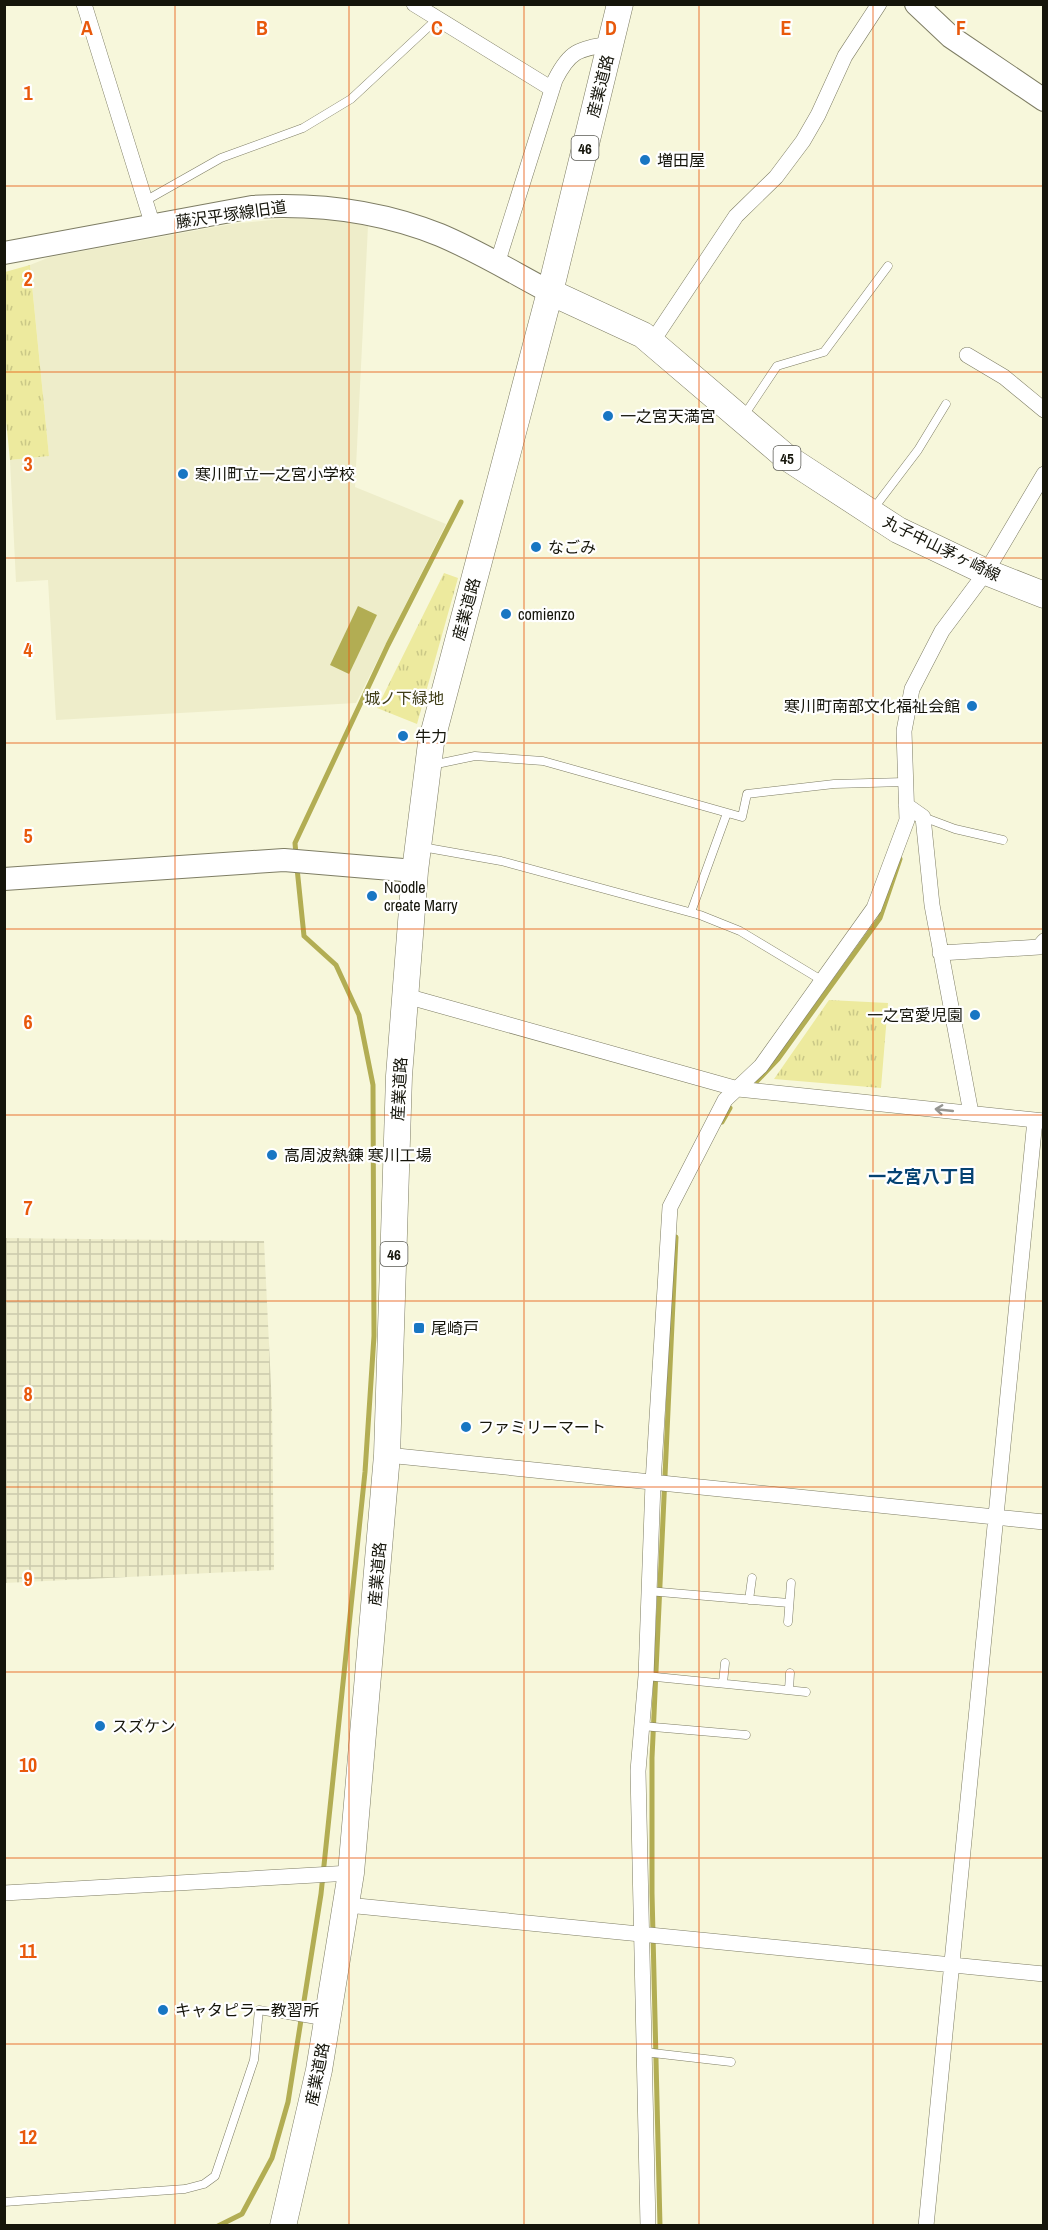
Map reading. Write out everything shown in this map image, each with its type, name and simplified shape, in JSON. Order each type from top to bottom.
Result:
[{"type":"main road","name":"産業道路","points":[[283,2226],[319,2070],[351,1873],[387,1455],[399,1076],[418,846],[431,743],[550,292],[620,4]]},
{"type":"main road","name":"丸子中山茅ヶ崎線","points":[[550,292],[644,334],[786,457],[898,530],[986,572],[1044,595]]},
{"type":"street","points":[[84,4],[153,226]]},
{"type":"street","points":[[414,4],[552,89]]},
{"type":"street","points":[[652,342],[736,216],[776,177],[803,141],[818,115],[845,56],[879,4]]},
{"type":"street","points":[[916,4],[951,37],[1044,100]]},
{"type":"street","points":[[497,264],[552,89],[564,61],[579,49],[610,44]]},
{"type":"street","name":"藤沢平塚線旧道","points":[[4,253],[252,207],[292,205],[331,208],[407,223],[441,236],[550,292]]},
{"type":"street","points":[[967,355],[1004,377],[1044,410]]},
{"type":"street","points":[[971,1113],[916,813],[904,782],[904,731],[912,690],[942,631],[986,572],[1044,474]]},
{"type":"street","points":[[648,2226],[638,1771],[646,1676],[648,1591],[670,1207],[725,1100],[761,1066],[874,908],[907,820],[916,813]]},
{"type":"street","points":[[4,879],[294,861],[416,871]]},
{"type":"street","points":[[940,953],[1039,947],[1044,940]]},
{"type":"street","points":[[405,996],[738,1089],[1039,1120],[996,1517],[926,2226]]},
{"type":"street","points":[[387,1455],[1044,1522]]},
{"type":"street","points":[[4,1893],[351,1873]]},
{"type":"street","points":[[347,1905],[1044,1974]]},
{"type":"lane","points":[[145,201],[221,158],[303,128],[351,99],[437,18]]},
{"type":"lane","points":[[742,419],[777,366],[824,352],[888,266]]},
{"type":"lane","points":[[871,512],[918,450],[946,404]]},
{"type":"lane","points":[[428,766],[475,756],[543,761],[741,817],[747,794],[834,784],[904,782]]},
{"type":"lane","points":[[691,912],[727,813]]},
{"type":"lane","points":[[916,813],[955,829],[1003,840]]},
{"type":"lane","points":[[418,846],[501,861],[691,912],[740,931],[824,981]]},
{"type":"lane","points":[[749,1600],[752,1578]]},
{"type":"lane","points":[[788,1622],[791,1583]]},
{"type":"lane","points":[[648,1591],[789,1603]]},
{"type":"lane","points":[[723,1683],[725,1663]]},
{"type":"lane","points":[[789,1690],[790,1673]]},
{"type":"lane","points":[[646,1676],[807,1692]]},
{"type":"lane","points":[[642,1726],[746,1735]]},
{"type":"lane","points":[[4,2202],[150,2193],[204,2184],[215,2176],[239,2111],[254,2060],[259,2010],[327,2021]]},
{"type":"lane","points":[[644,2052],[731,2062]]},
{"type":"shaded area","name":"寒川町立一之宮小学校","points":[[290,218],[339,220],[368,226],[355,487],[446,524],[356,703],[56,720],[48,580],[16,582],[10,460],[49,456],[30,265],[50,257],[232,224]]},
{"type":"shaded area","points":[[358,606],[377,615],[349,674],[330,665]]},
{"type":"shaded area","points":[[4,1238],[264,1241],[272,1406],[274,1570],[5,1583]]},
{"type":"green space","points":[[30,265],[49,456],[10,460],[4,401],[5,272]]},
{"type":"green space","name":"城ノ下緑地","points":[[444,573],[458,578],[417,724],[377,708]]},
{"type":"green space","points":[[829,1000],[888,1003],[881,1088],[774,1079]]},
{"type":"waterway","points":[[296,855],[295,843],[388,645],[461,502]]},
{"type":"waterway","points":[[757,1081],[778,1059],[880,918],[900,859]]},
{"type":"waterway","points":[[218,2226],[242,2214],[272,2158],[288,2102],[321,1894],[365,1472],[374,1336],[373,1085],[359,1015],[336,965],[304,936],[297,868]]},
{"type":"waterway","points":[[722,1122],[730,1108]]},
{"type":"waterway","points":[[660,2226],[652,1893],[652,1758],[676,1237]]},
{"type":"place","name":"増田屋","points":[[645,160]]},
{"type":"place","name":"一之宮天満宮","points":[[608,416]]},
{"type":"place","name":"寒川町立一之宮小学校","points":[[183,474]]},
{"type":"place","name":"なごみ","points":[[536,547]]},
{"type":"place","name":"comienzo","points":[[506,614]]},
{"type":"place","name":"寒川町南部文化福祉会館","points":[[972,706]]},
{"type":"place","name":"牛力","points":[[403,736]]},
{"type":"place","name":"Noodle create Marry","points":[[372,896]]},
{"type":"place","name":"一之宮愛児園","points":[[975,1015]]},
{"type":"place","name":"高周波熱錬 寒川工場","points":[[272,1155]]},
{"type":"place","name":"尾崎戸","points":[[419,1328]]},
{"type":"place","name":"ファミリーマート","points":[[466,1427]]},
{"type":"place","name":"スズケン","points":[[100,1726]]},
{"type":"place","name":"キャタピラー教習所","points":[[163,2010]]},
{"type":"district","name":"一之宮八丁目","points":[[922,1176]]}]
